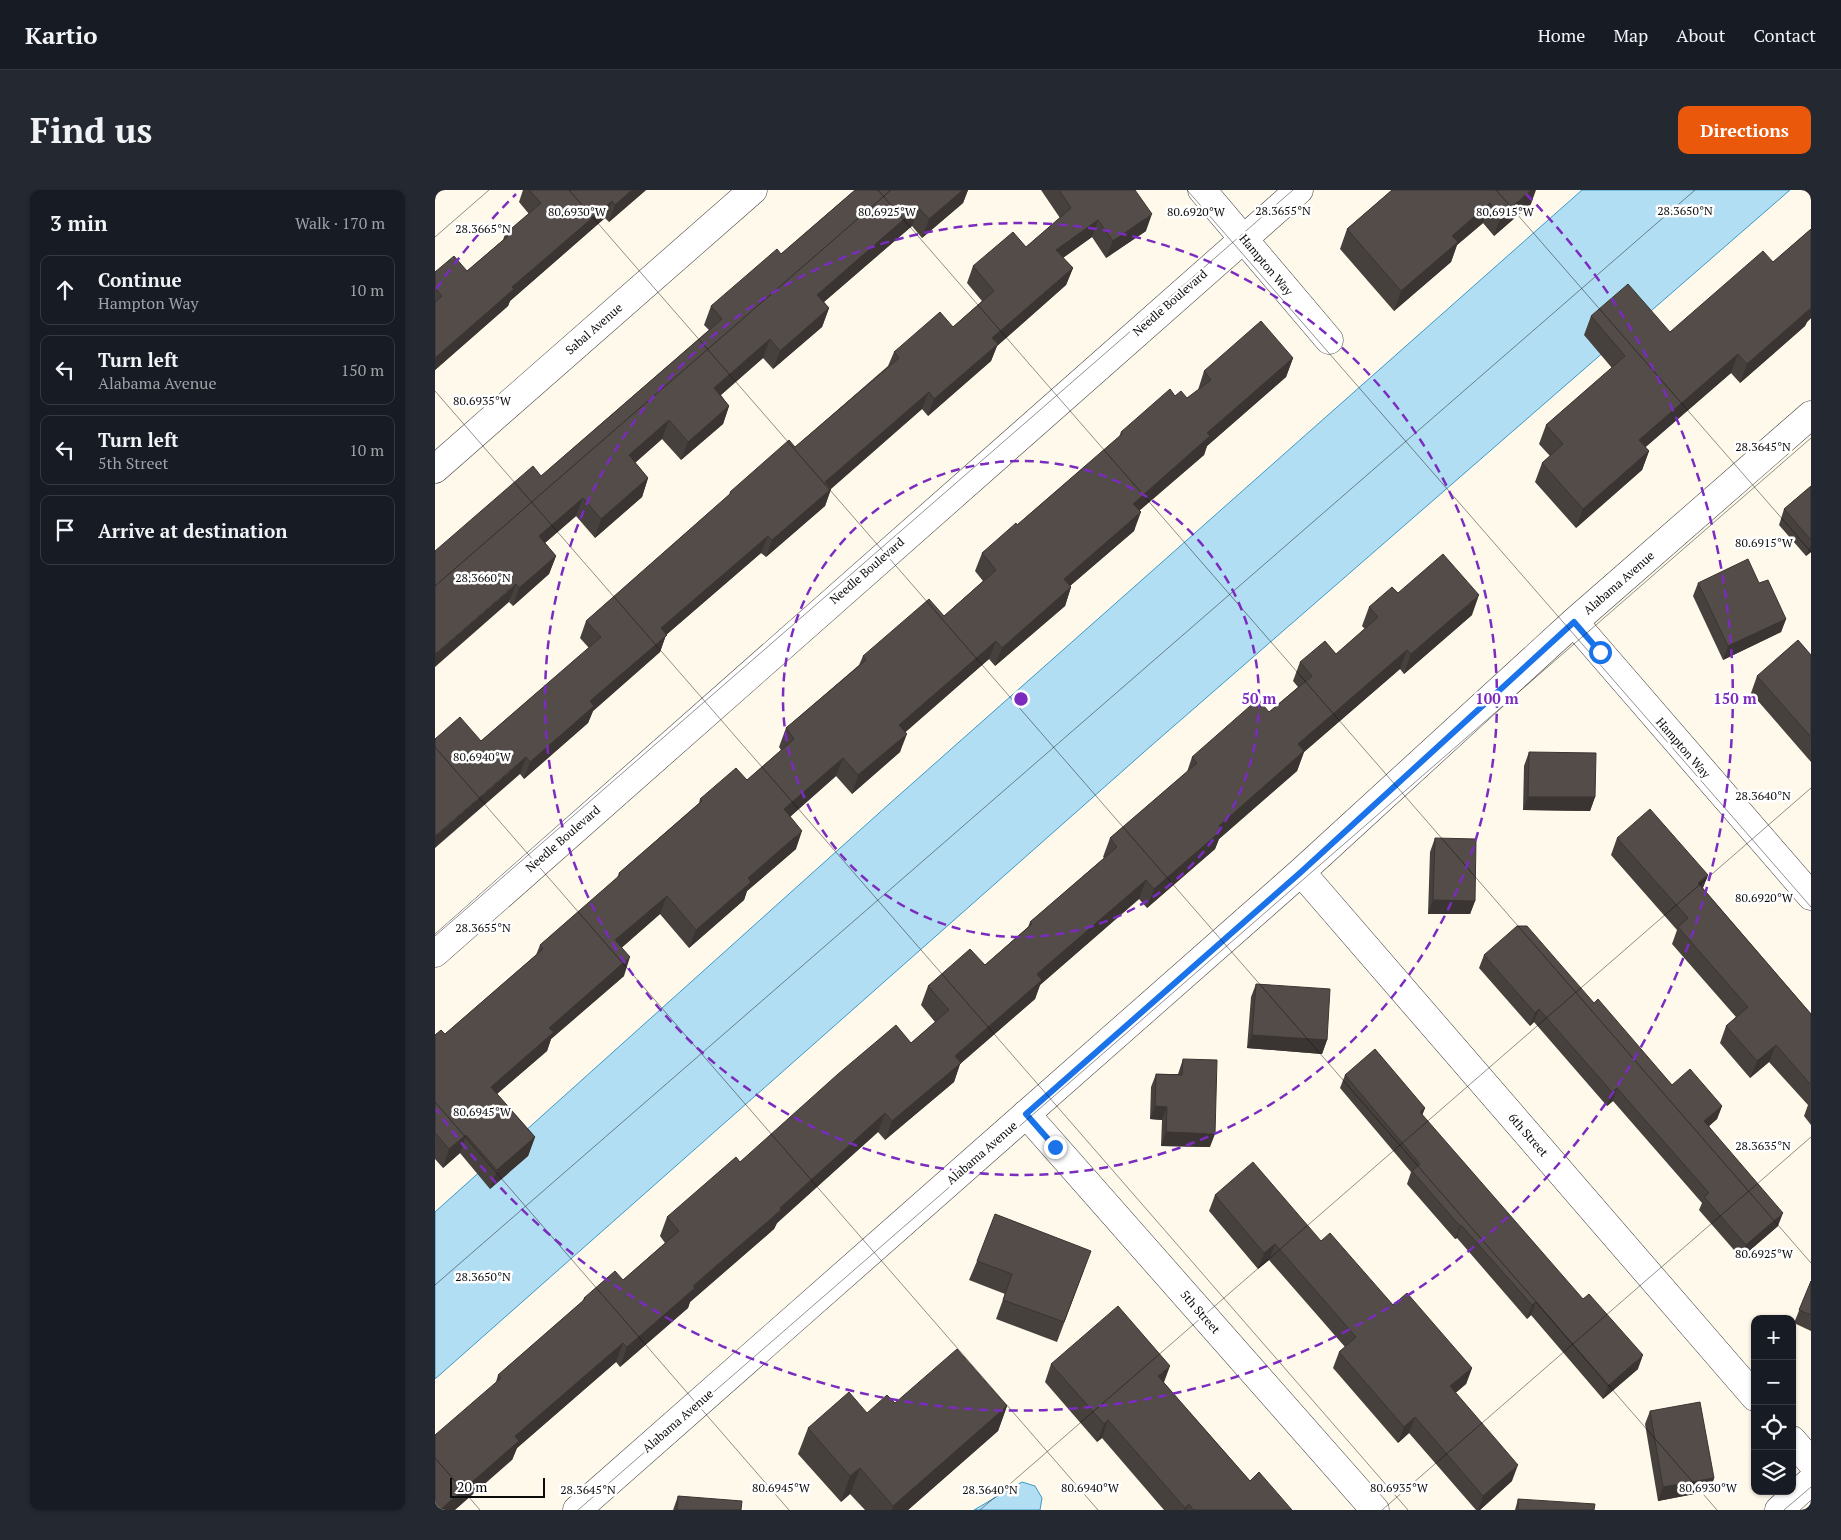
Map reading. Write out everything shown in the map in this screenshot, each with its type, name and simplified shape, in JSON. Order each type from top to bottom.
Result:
[{"type":"street","name":"Sabal Avenue","points":[[435,469],[753,190]]},
{"type":"street","name":"Hampton Way","points":[[1202,190],[1329,340]]},
{"type":"street","name":"Needle Boulevard","points":[[435,953],[1299,190]]},
{"type":"street","name":"Alabama Avenue","points":[[577,1510],[1301,872],[1574,622],[1811,415]]},
{"type":"street","name":"Hampton Way","points":[[1574,622],[1811,896]]},
{"type":"street","name":"6th Street","points":[[1301,872],[1751,1392]]},
{"type":"street","name":"5th Street","points":[[1026,1114],[1375,1510]]},
{"type":"street","points":[[1796,1445],[1811,1462]]},
{"type":"street","points":[[1779,1510],[1811,1481]]},
{"type":"water","points":[[1582,190],[1790,190],[1152,745],[435,1379],[435,1212],[888,805]]},
{"type":"water","points":[[1022,1482],[1035,1486],[1042,1498],[1040,1510],[974,1510]]},
{"type":"building","points":[[529,190],[632,190],[615,205],[612,201],[512,287],[514,289],[435,358],[435,302],[442,296],[435,288],[435,272],[454,256],[467,271],[508,236],[505,234],[541,203]]},
{"type":"building","points":[[855,190],[963,190],[929,219],[918,207],[817,295],[829,308],[780,351],[770,339],[714,388],[729,406],[688,442],[669,420],[629,455],[648,478],[601,519],[583,498],[539,536],[556,556],[519,588],[516,584],[435,654],[435,551],[533,466],[541,476],[722,319],[711,306],[777,249],[781,254]]},
{"type":"building","points":[[1059,190],[1135,190],[1152,214],[1113,241],[1098,220],[1056,250],[1073,268],[992,338],[998,344],[934,399],[929,392],[825,482],[831,489],[772,540],[768,536],[661,628],[667,635],[590,701],[594,706],[530,762],[526,757],[435,836],[435,739],[460,717],[481,741],[601,637],[586,621],[789,440],[795,447],[899,358],[894,352],[940,312],[953,327],[994,291],[973,266],[1013,232],[1026,247],[1071,208]]},
{"type":"building","points":[[1392,190],[1531,190],[1501,216],[1490,203],[1452,236],[1458,242],[1401,291],[1347,229]]},
{"type":"building","points":[[1811,229],[1811,308],[1747,364],[1738,354],[1639,440],[1649,451],[1583,509],[1542,463],[1563,444],[1546,425],[1625,356],[1591,316],[1628,284],[1670,332],[1763,251],[1773,262]]},
{"type":"building","points":[[1261,321],[1293,358],[1207,433],[1210,436],[1133,504],[1141,512],[1064,579],[1071,587],[1002,648],[996,641],[899,725],[907,734],[858,775],[843,758],[784,809],[802,831],[748,878],[751,882],[696,930],[667,896],[615,940],[630,957],[549,1028],[554,1032],[491,1087],[535,1137],[497,1170],[466,1135],[449,1149],[435,1133],[435,1035],[441,1030],[445,1034],[543,949],[540,945],[702,801],[700,799],[736,768],[747,780],[794,739],[786,728],[866,660],[863,656],[929,599],[944,616],[996,570],[982,553],[1122,434],[1121,432],[1170,389],[1175,396],[1181,391],[1187,398],[1211,380],[1204,371]]},
{"type":"building","points":[[1811,486],[1811,540],[1784,509]]},
{"type":"building","points":[[1443,554],[1479,595],[1411,654],[1407,650],[1298,744],[1304,751],[1219,826],[1222,830],[1154,889],[1146,880],[1037,974],[1042,980],[955,1056],[961,1063],[892,1121],[885,1113],[780,1208],[781,1210],[693,1286],[695,1288],[627,1347],[623,1343],[515,1436],[519,1441],[440,1510],[435,1510],[435,1435],[501,1378],[498,1375],[615,1271],[623,1280],[679,1231],[667,1217],[736,1157],[740,1162],[896,1025],[911,1043],[949,1010],[928,986],[970,949],[985,965],[1032,924],[1030,922],[1117,847],[1110,838],[1197,763],[1192,757],[1258,699],[1269,712],[1312,676],[1300,662],[1325,641],[1336,654],[1378,617],[1369,607],[1392,587],[1398,593]]},
{"type":"building","points":[[1748,559],[1759,583],[1768,580],[1786,619],[1728,646],[1698,583]]},
{"type":"building","points":[[1798,640],[1811,655],[1811,737],[1757,676]]},
{"type":"building","points":[[1529,752],[1596,753],[1595,797],[1528,797]]},
{"type":"building","points":[[1650,809],[1708,875],[1698,883],[1811,1014],[1811,1085],[1776,1045],[1757,1061],[1726,1026],[1748,1007],[1678,927],[1688,918],[1617,838]]},
{"type":"building","points":[[1435,838],[1476,839],[1475,901],[1433,900]]},
{"type":"building","points":[[1517,926],[1527,926],[1594,1003],[1598,999],[1672,1085],[1690,1069],[1722,1106],[1704,1121],[1783,1213],[1746,1245],[1704,1197],[1709,1193],[1617,1088],[1612,1092],[1539,1009],[1535,1013],[1484,955]]},
{"type":"building","points":[[1256,984],[1330,989],[1327,1040],[1252,1035]]},
{"type":"building","points":[[1375,1049],[1425,1108],[1420,1112],[1583,1299],[1589,1294],[1643,1355],[1608,1386],[1536,1302],[1532,1305],[1412,1171],[1420,1164],[1345,1075]]},
{"type":"building","points":[[1183,1059],[1217,1060],[1215,1134],[1166,1132],[1167,1107],[1155,1106],[1156,1074],[1182,1075]]},
{"type":"building","points":[[1253,1162],[1321,1241],[1330,1233],[1393,1305],[1407,1293],[1472,1368],[1450,1386],[1518,1465],[1483,1496],[1415,1417],[1404,1427],[1339,1352],[1356,1337],[1275,1244],[1264,1253],[1215,1195]]},
{"type":"building","points":[[995,1214],[1091,1251],[1064,1322],[1003,1300],[1012,1274],[977,1261]]},
{"type":"building","points":[[1811,1281],[1811,1315],[1799,1310]]},
{"type":"building","points":[[1118,1306],[1170,1366],[1158,1376],[1250,1481],[1259,1472],[1292,1510],[1193,1510],[1189,1504],[1185,1508],[1108,1420],[1104,1424],[1051,1364]]},
{"type":"building","points":[[957,1349],[1007,1406],[893,1506],[860,1468],[850,1476],[808,1428],[849,1392],[867,1413],[887,1395],[895,1403]]},
{"type":"building","points":[[1700,1402],[1714,1478],[1663,1487],[1650,1411]]},
{"type":"building","points":[[678,1496],[742,1501],[741,1510],[677,1510]]},
{"type":"building","points":[[1518,1499],[1595,1504],[1594,1510],[1518,1510]]},
{"type":"route","points":[[1055,1147],[1026,1114],[1301,872],[1574,622],[1600,652]]}]
